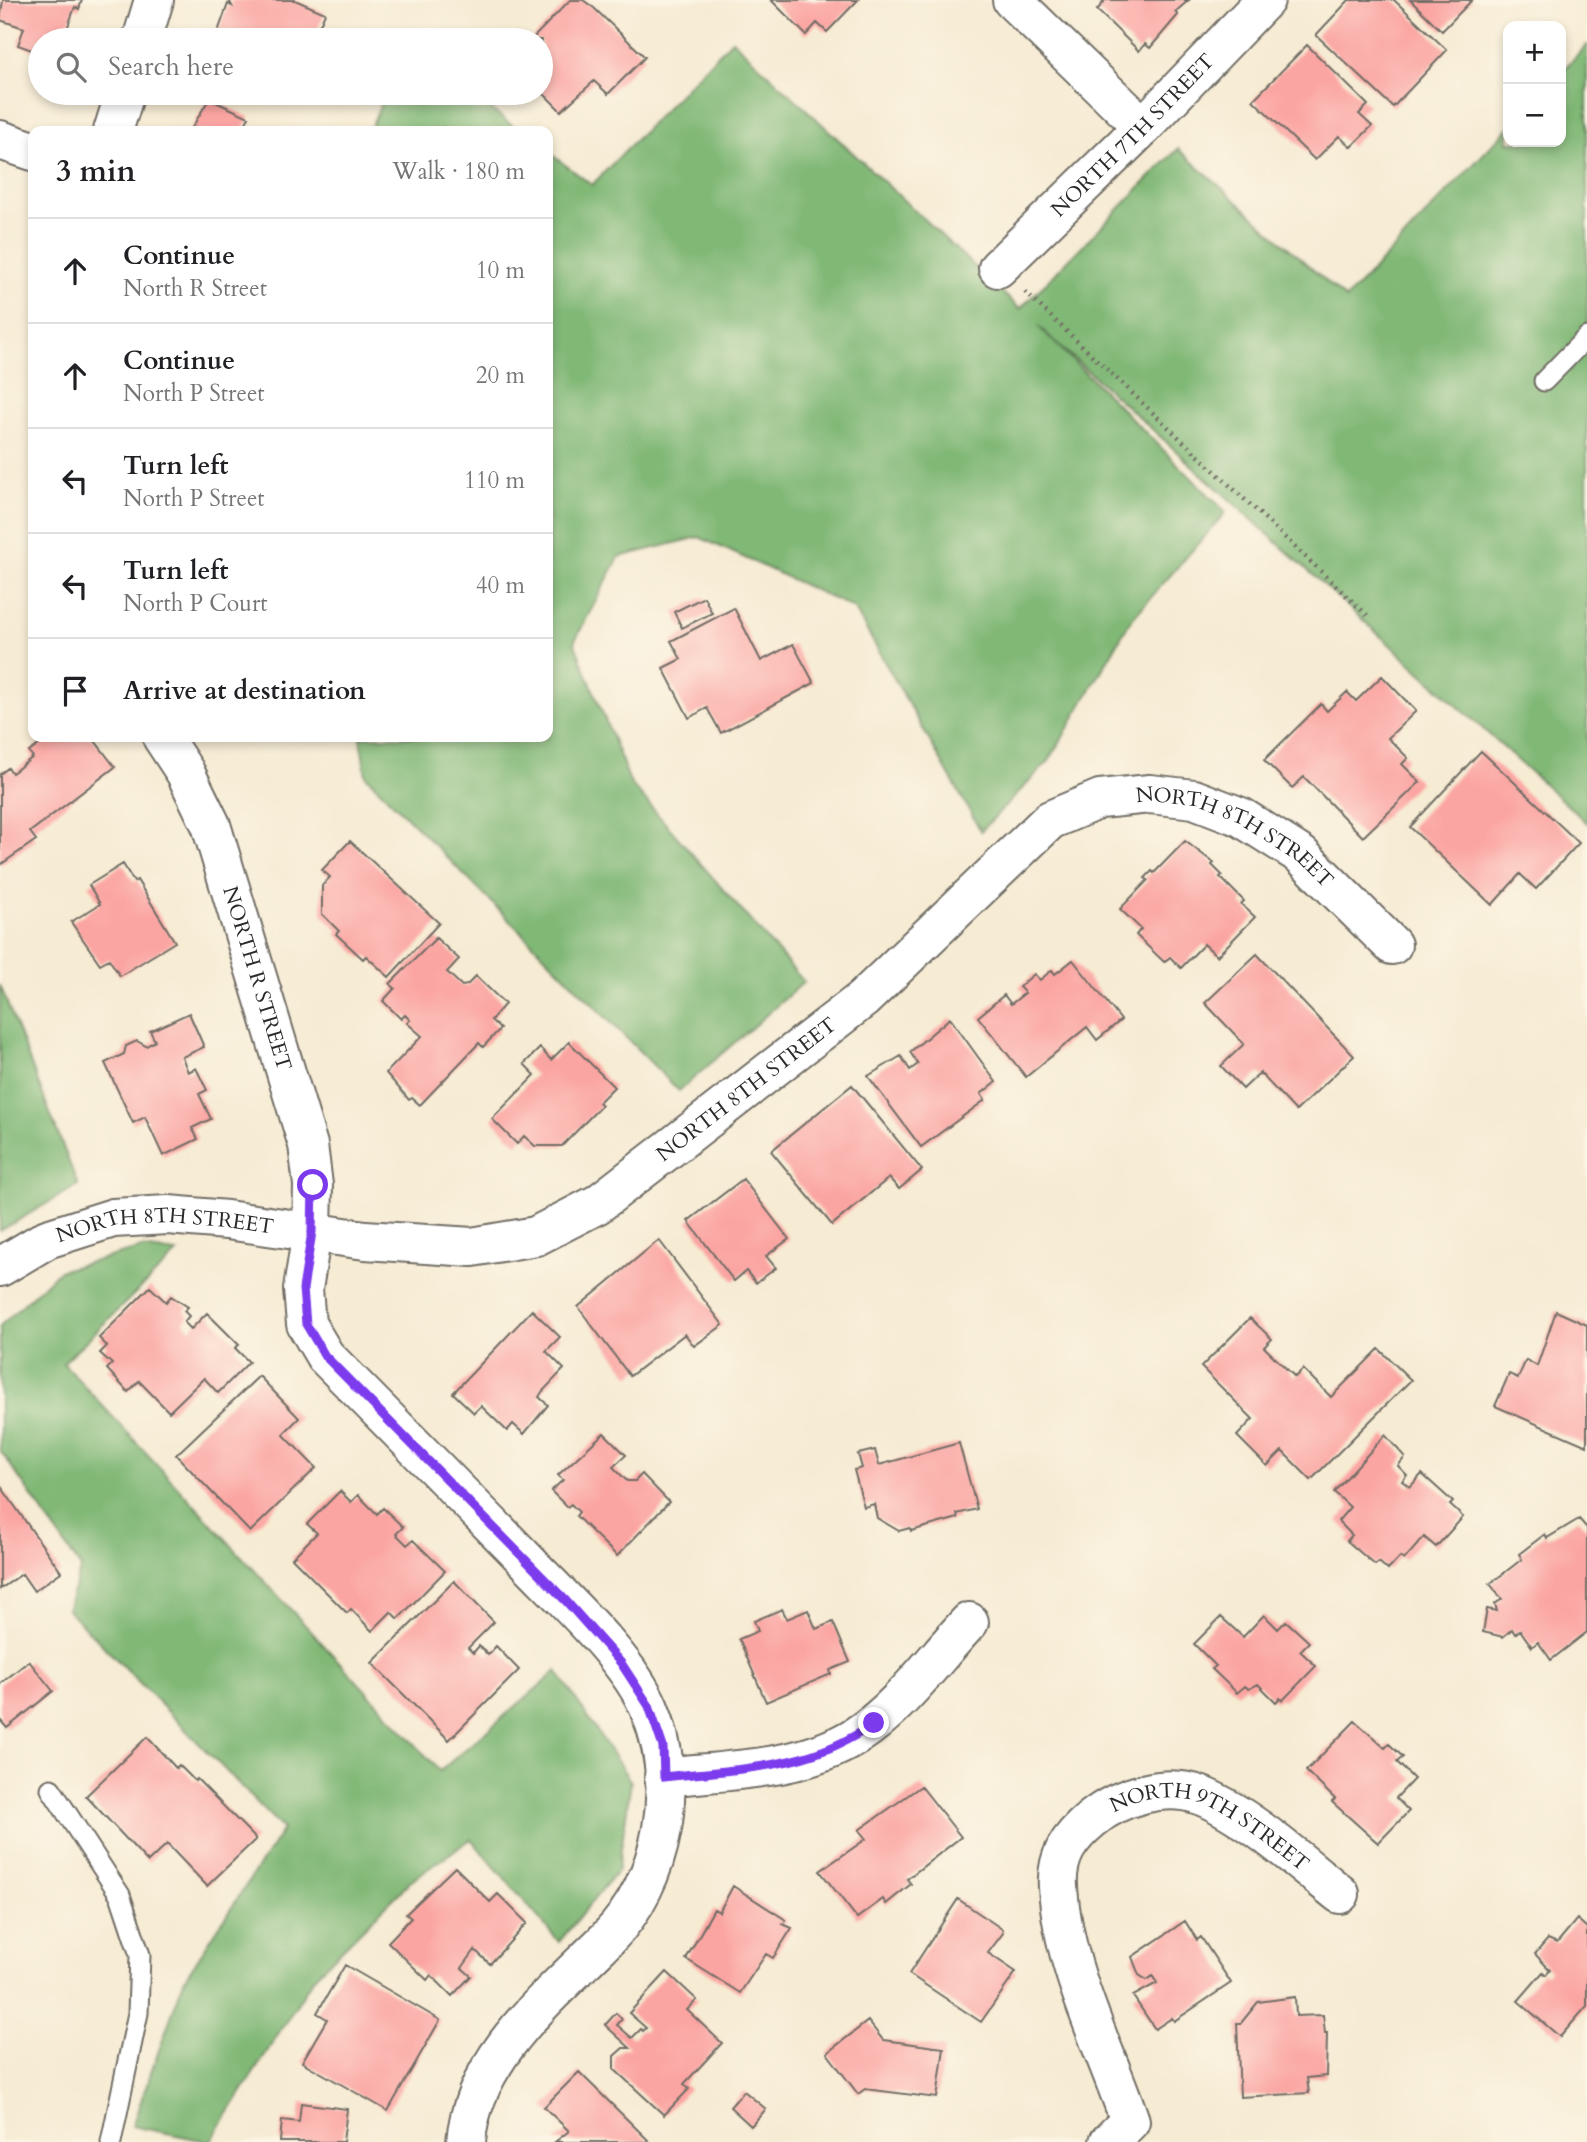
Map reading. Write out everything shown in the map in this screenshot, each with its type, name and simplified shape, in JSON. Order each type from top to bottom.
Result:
[{"type":"street","points":[[146,28],[154,0]]},
{"type":"street","points":[[1012,0],[1143,127]]},
{"type":"street","name":"NORTH 7TH STREET","points":[[998,268],[1143,127],[1265,0]]},
{"type":"street","points":[[115,126],[121,105]]},
{"type":"street","points":[[0,141],[28,149]]},
{"type":"street","name":"NORTH R STREET","points":[[165,742],[211,825],[308,1145],[313,1185],[312,1232],[303,1289],[306,1324],[325,1356],[566,1601],[621,1663],[649,1706],[663,1747],[666,1816],[657,1851],[640,1891],[619,1927],[518,2031],[489,2070],[468,2114],[466,2142]]},
{"type":"street","name":"NORTH 8TH STREET","points":[[0,1267],[47,1240],[113,1218],[168,1215],[365,1240],[471,1247],[536,1236],[598,1204],[863,999],[1050,820],[1100,799],[1150,794],[1194,799],[1241,817],[1301,855],[1392,945]]},
{"type":"street","points":[[664,1777],[764,1766],[803,1758],[856,1736],[896,1701],[969,1622]]},
{"type":"street","name":"NORTH 9TH STREET","points":[[1109,2142],[1130,2121],[1080,1983],[1064,1924],[1058,1886],[1060,1862],[1067,1842],[1098,1814],[1136,1796],[1158,1791],[1199,1795],[1221,1806],[1283,1849],[1340,1894]]},
{"type":"lane","points":[[1544,381],[1587,337]]},
{"type":"lane","points":[[51,1789],[120,1895],[140,1955],[138,2013],[111,2142]]},
{"type":"path","points":[[998,268],[1368,616]]},
{"type":"green space","points":[[732,40],[1020,309],[1178,149],[1346,299],[1503,133],[1503,147],[1566,147],[1566,67],[1587,45],[1587,823],[1038,326],[1226,512],[1131,620],[1049,761],[981,831],[854,608],[699,537],[619,557],[574,642],[631,784],[804,982],[679,1091],[366,776],[361,742],[553,742],[553,156],[592,185]]},
{"type":"green space","points":[[381,105],[485,105],[513,126],[371,126]]},
{"type":"green space","points":[[0,985],[78,1185],[0,1231]]},
{"type":"green space","points":[[142,1248],[177,1253],[63,1363],[440,1771],[557,1671],[631,1782],[618,1870],[559,1942],[471,1839],[413,1879],[314,1977],[210,2142],[132,2126],[184,1980],[283,1829],[67,1609],[81,1568],[0,1450],[0,1326],[59,1271]]},
{"type":"building","points":[[3,0],[82,0],[79,9],[75,7],[67,28],[28,28],[28,49],[18,45],[24,28],[0,20]]},
{"type":"building","points":[[229,0],[295,0],[325,13],[318,28],[219,28],[228,4],[232,6]]},
{"type":"building","points":[[570,0],[583,0],[645,57],[608,94],[594,81],[561,111],[553,103],[553,28],[543,28]]},
{"type":"building","points":[[771,0],[858,0],[827,32],[817,23],[806,35]]},
{"type":"building","points":[[1102,0],[1189,0],[1175,12],[1178,15],[1150,48],[1145,44],[1139,51],[1097,10],[1104,2]]},
{"type":"building","points":[[1349,0],[1394,0],[1447,50],[1393,107],[1316,35]]},
{"type":"building","points":[[1410,0],[1472,0],[1442,31]]},
{"type":"building","points":[[1307,45],[1368,105],[1359,114],[1372,126],[1351,147],[1339,136],[1315,160],[1253,100]]},
{"type":"building","points":[[205,105],[222,105],[249,117],[244,126],[193,126]]},
{"type":"building","points":[[704,597],[712,613],[682,628],[674,612]]},
{"type":"building","points":[[734,608],[761,661],[793,644],[814,683],[721,733],[707,708],[689,718],[663,668],[681,659],[671,641]]},
{"type":"building","points":[[1382,676],[1416,711],[1388,738],[1408,758],[1402,764],[1420,782],[1363,837],[1304,777],[1292,788],[1264,760],[1321,704],[1327,711],[1347,692],[1356,701]]},
{"type":"building","points":[[43,742],[96,742],[115,767],[30,832],[36,840],[0,865],[0,774],[8,768],[12,773],[33,757],[29,752]]},
{"type":"building","points":[[1481,751],[1579,843],[1536,889],[1520,874],[1492,905],[1410,827]]},
{"type":"building","points":[[350,841],[439,923],[389,977],[366,956],[363,959],[336,934],[339,931],[322,914],[322,886],[330,877],[322,870]]},
{"type":"building","points":[[1185,841],[1214,863],[1212,865],[1222,875],[1220,877],[1244,901],[1241,904],[1255,917],[1217,956],[1204,944],[1181,968],[1170,957],[1164,962],[1136,935],[1141,929],[1120,909],[1148,880],[1145,878],[1152,871],[1154,873]]},
{"type":"building","points":[[123,864],[134,882],[137,880],[175,942],[120,976],[109,959],[100,964],[71,922],[100,904],[89,885]]},
{"type":"building","points":[[436,938],[459,959],[447,972],[462,986],[476,976],[505,1004],[491,1020],[500,1029],[483,1047],[479,1043],[420,1105],[412,1098],[409,1100],[386,1073],[422,1036],[407,1023],[410,1020],[405,1015],[401,1019],[383,1001],[395,988],[390,984]]},
{"type":"building","points":[[1257,954],[1354,1056],[1296,1111],[1260,1073],[1243,1089],[1221,1066],[1244,1044],[1205,1003]]},
{"type":"building","points":[[1073,960],[1121,1020],[1097,1040],[1087,1027],[1026,1077],[978,1017],[1004,995],[1011,1004],[1025,993],[1019,987],[1034,974],[1040,980],[1052,970],[1055,974]]},
{"type":"building","points":[[189,1013],[204,1047],[182,1057],[188,1072],[196,1068],[207,1090],[199,1094],[211,1119],[192,1128],[198,1139],[163,1156],[145,1117],[133,1123],[105,1063],[124,1054],[126,1046],[137,1041],[146,1046],[155,1041],[150,1031]]},
{"type":"building","points":[[950,1018],[996,1082],[981,1094],[985,1100],[921,1147],[868,1076],[901,1056],[910,1070],[918,1064],[910,1052]]},
{"type":"building","points":[[569,1042],[614,1087],[599,1102],[602,1105],[562,1146],[535,1146],[524,1136],[517,1144],[492,1119],[535,1075],[524,1064],[540,1048],[551,1060]]},
{"type":"building","points":[[852,1085],[922,1170],[899,1189],[889,1178],[832,1225],[771,1151]]},
{"type":"building","points":[[743,1179],[789,1239],[766,1256],[776,1268],[756,1283],[746,1271],[734,1281],[688,1221]]},
{"type":"building","points":[[659,1240],[723,1325],[694,1346],[685,1334],[630,1376],[578,1307]]},
{"type":"building","points":[[150,1287],[166,1302],[171,1296],[188,1307],[184,1311],[189,1316],[184,1322],[191,1329],[207,1313],[239,1345],[235,1348],[249,1362],[218,1393],[204,1378],[169,1412],[139,1381],[128,1392],[107,1369],[112,1364],[100,1353],[107,1346],[99,1338]]},
{"type":"building","points":[[532,1310],[560,1337],[546,1351],[564,1369],[542,1392],[539,1397],[548,1405],[524,1434],[513,1424],[507,1431],[481,1406],[474,1413],[453,1393]]},
{"type":"building","points":[[1556,1311],[1587,1325],[1587,1446],[1495,1406],[1509,1374],[1518,1378],[1526,1360],[1537,1366]]},
{"type":"building","points":[[1250,1318],[1272,1339],[1264,1347],[1295,1377],[1303,1369],[1331,1397],[1379,1349],[1411,1380],[1311,1480],[1282,1451],[1267,1466],[1237,1436],[1253,1419],[1201,1367]]},
{"type":"building","points":[[259,1376],[299,1418],[283,1434],[316,1468],[250,1532],[176,1455]]},
{"type":"building","points":[[604,1433],[626,1455],[613,1467],[627,1481],[635,1481],[642,1474],[669,1502],[617,1556],[576,1516],[579,1512],[571,1504],[567,1507],[551,1491],[563,1480],[558,1475]]},
{"type":"building","points":[[1385,1435],[1405,1457],[1398,1466],[1407,1475],[1402,1481],[1410,1487],[1422,1474],[1453,1502],[1450,1505],[1463,1517],[1436,1547],[1424,1537],[1404,1560],[1400,1557],[1388,1570],[1379,1562],[1375,1565],[1347,1541],[1352,1535],[1338,1521],[1350,1507],[1334,1492]]},
{"type":"building","points":[[959,1443],[977,1509],[957,1514],[958,1518],[911,1531],[910,1528],[899,1531],[877,1518],[874,1504],[864,1507],[854,1470],[862,1468],[858,1454],[875,1450],[879,1465]]},
{"type":"building","points":[[0,1485],[61,1572],[34,1591],[22,1574],[0,1589]]},
{"type":"building","points":[[340,1491],[351,1502],[358,1495],[377,1514],[383,1508],[403,1527],[396,1534],[407,1545],[413,1540],[445,1571],[398,1619],[391,1612],[372,1631],[351,1609],[347,1613],[292,1558],[317,1533],[307,1524]]},
{"type":"building","points":[[1579,1519],[1587,1528],[1587,1632],[1551,1660],[1538,1642],[1532,1647],[1520,1630],[1515,1634],[1512,1629],[1503,1637],[1483,1632],[1487,1609],[1497,1611],[1495,1604],[1502,1599],[1490,1584],[1522,1559],[1519,1554],[1545,1534],[1547,1538]]},
{"type":"building","points":[[454,1581],[494,1622],[468,1648],[473,1653],[479,1646],[488,1655],[496,1646],[519,1670],[449,1740],[372,1663]]},
{"type":"building","points":[[782,1609],[787,1619],[808,1610],[816,1629],[833,1622],[850,1662],[830,1670],[831,1674],[766,1702],[739,1639],[758,1631],[754,1621]]},
{"type":"building","points":[[1264,1615],[1278,1629],[1286,1621],[1309,1642],[1300,1651],[1316,1666],[1283,1700],[1280,1698],[1276,1702],[1258,1684],[1249,1689],[1245,1686],[1237,1693],[1212,1669],[1216,1666],[1194,1644],[1221,1617],[1243,1637]]},
{"type":"building","points":[[29,1661],[53,1691],[7,1728],[0,1720],[0,1684]]},
{"type":"building","points":[[1355,1721],[1385,1748],[1389,1744],[1403,1757],[1397,1762],[1414,1779],[1396,1798],[1409,1811],[1378,1843],[1332,1802],[1335,1799],[1306,1771]]},
{"type":"building","points":[[147,1737],[176,1768],[179,1765],[195,1781],[197,1779],[256,1839],[207,1886],[167,1844],[148,1862],[86,1796]]},
{"type":"building","points":[[921,1786],[961,1837],[907,1879],[911,1884],[886,1904],[883,1899],[857,1918],[820,1871],[866,1839],[859,1830]]},
{"type":"building","points":[[455,1867],[490,1902],[498,1894],[527,1923],[490,1964],[475,1950],[462,1968],[471,1976],[452,1996],[431,1975],[427,1980],[388,1942],[411,1918],[406,1914]]},
{"type":"building","points":[[733,1886],[786,1920],[783,1924],[792,1928],[773,1958],[766,1954],[740,1993],[686,1959],[714,1909],[719,1912]]},
{"type":"building","points":[[958,1899],[1002,1929],[1003,1933],[988,1953],[1016,1972],[981,2022],[909,1974]]},
{"type":"building","points":[[1577,1919],[1587,1928],[1587,2006],[1560,2037],[1518,2001],[1543,1972],[1546,1975],[1550,1970],[1535,1954],[1548,1939],[1557,1943]]},
{"type":"building","points":[[1185,1921],[1197,1940],[1201,1937],[1231,1983],[1174,2021],[1172,2018],[1155,2029],[1133,1996],[1157,1983],[1153,1976],[1147,1980],[1139,1975],[1132,1957]]},
{"type":"building","points":[[345,1965],[440,2020],[388,2111],[302,2062],[327,2019],[317,2013]]},
{"type":"building","points":[[667,1972],[697,2000],[687,2010],[722,2043],[684,2084],[689,2089],[664,2115],[614,2069],[614,2056],[623,2048],[630,2048],[605,2025],[616,2013],[622,2019],[617,2025],[632,2038],[641,2029],[643,2031],[646,2028],[629,2013]]},
{"type":"building","points":[[1295,1997],[1296,2016],[1323,2015],[1327,2033],[1326,2076],[1307,2078],[1309,2093],[1240,2097],[1237,2023],[1241,2023],[1258,2002]]},
{"type":"building","points":[[868,2021],[883,2040],[944,2048],[937,2098],[865,2089],[858,2094],[827,2053]]},
{"type":"building","points":[[579,2072],[648,2140],[646,2142],[555,2142],[569,2131],[544,2107]]},
{"type":"building","points":[[744,2091],[766,2109],[751,2126],[730,2107]]},
{"type":"building","points":[[301,2103],[347,2109],[343,2142],[280,2142],[282,2120],[299,2122]]},
{"type":"route","points":[[313,1185],[312,1232],[303,1289],[306,1324],[325,1356],[566,1601],[621,1663],[649,1706],[663,1747],[664,1777],[764,1766],[803,1758],[856,1736],[874,1723]]}]
